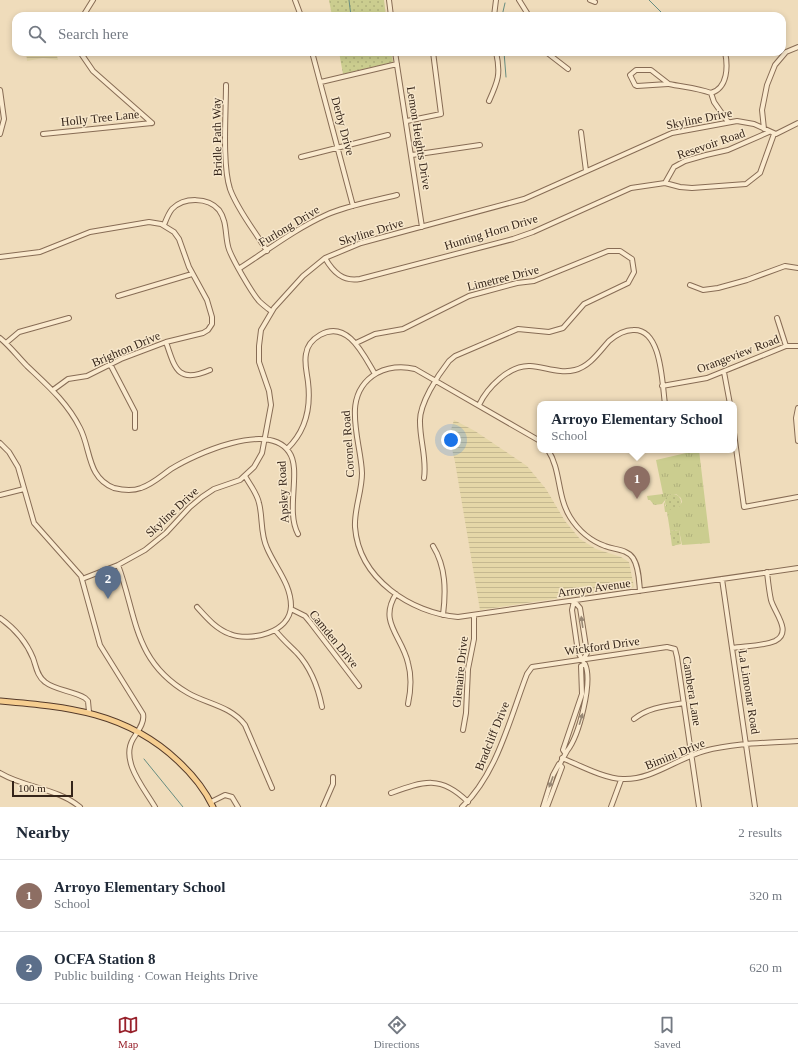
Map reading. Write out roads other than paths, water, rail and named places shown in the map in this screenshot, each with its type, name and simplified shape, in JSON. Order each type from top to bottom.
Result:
[{"type":"main road","points":[[0,701],[89,712],[138,731],[160,745],[187,770],[212,805]]},
{"type":"street","points":[[86,12],[93,0]]},
{"type":"street","points":[[295,0],[300,12]]},
{"type":"street","points":[[388,0],[390,12]]},
{"type":"street","points":[[494,12],[496,0]]},
{"type":"street","points":[[519,0],[526,12]]},
{"type":"street","points":[[590,0],[595,2]]},
{"type":"street","points":[[786,52],[798,47]]},
{"type":"street","name":"Holly Tree Lane","points":[[43,134],[152,123],[93,71],[83,56]]},
{"type":"street","name":"Derby Drive","points":[[313,56],[353,206]]},
{"type":"street","name":"Lemon Heights Drive","points":[[396,56],[422,227]]},
{"type":"street","points":[[407,121],[441,114],[434,56]]},
{"type":"street","points":[[490,101],[500,75],[497,56]]},
{"type":"street","points":[[551,56],[568,69]]},
{"type":"street","points":[[710,93],[720,86],[726,76],[726,56]]},
{"type":"street","points":[[764,129],[762,110],[767,85],[775,65],[783,56]]},
{"type":"street","points":[[321,82],[397,64]]},
{"type":"street","points":[[669,84],[651,70],[636,70],[630,75],[637,86],[669,84],[701,89],[710,93],[714,102],[728,122]]},
{"type":"street","name":"Bridle Path Way","points":[[226,85],[226,158],[228,182],[236,202],[267,250]]},
{"type":"street","points":[[0,90],[4,119],[0,134]]},
{"type":"street","name":"Skyline Drive","points":[[82,579],[118,565],[145,550],[159,539],[202,497],[214,489],[245,476],[257,462],[265,440],[271,399],[259,362],[261,330],[271,311],[303,276],[325,258],[352,246],[516,202],[666,135],[728,122],[744,122],[774,134]]},
{"type":"street","points":[[665,183],[680,188],[746,184],[760,173],[774,134],[780,133],[798,123]]},
{"type":"street","points":[[581,132],[586,171]]},
{"type":"street","name":"Resevoir Road","points":[[665,183],[674,167],[685,161],[728,150],[769,132]]},
{"type":"street","points":[[301,157],[388,135]]},
{"type":"street","points":[[412,155],[480,145]]},
{"type":"street","name":"Hunting Horn Drive","points":[[325,258],[332,270],[340,276],[352,280],[360,279],[512,239],[533,232],[631,188],[665,183]]},
{"type":"street","name":"Furlong Drive","points":[[240,268],[303,227],[327,215],[353,206],[397,195]]},
{"type":"street","points":[[164,225],[169,214],[182,203],[201,200],[213,205],[219,211],[224,221],[228,247],[255,296],[271,311]]},
{"type":"street","points":[[0,257],[40,252],[90,232],[149,222],[164,225],[174,232],[179,239],[192,274],[118,296]]},
{"type":"street","name":"Limetree Drive","points":[[356,343],[375,334],[403,329],[469,296],[517,283],[534,281],[608,251],[614,250],[624,252],[632,259],[634,272],[628,283],[584,304],[563,328],[549,332],[518,329],[498,337],[455,356],[446,365],[436,381]]},
{"type":"street","points":[[690,285],[703,290],[747,280],[785,266],[798,268]]},
{"type":"street","name":"Brighton Drive","points":[[53,390],[68,380],[87,376],[110,364],[166,342],[203,333],[208,330],[212,324],[210,308],[192,274]]},
{"type":"street","points":[[6,343],[19,332],[69,318]]},
{"type":"street","points":[[777,318],[786,346]]},
{"type":"street","points":[[479,405],[488,390],[516,368],[529,366],[564,371],[578,369],[592,360],[614,337],[628,330],[641,331],[653,341],[657,350],[664,401]]},
{"type":"street","points":[[287,449],[299,436],[306,417],[308,390],[305,358],[308,347],[318,337],[333,332],[344,333],[356,343],[376,374]]},
{"type":"street","points":[[0,338],[53,390],[80,427],[87,445],[90,462],[96,474],[107,484],[129,490],[144,487],[184,462],[248,439],[265,440]]},
{"type":"street","points":[[166,342],[174,366],[182,374],[194,377],[210,370]]},
{"type":"street","name":"Orangeview Road","points":[[662,386],[700,380],[724,372],[786,346],[798,346]]},
{"type":"street","points":[[110,364],[135,412],[135,428]]},
{"type":"street","name":"Coronel Road","points":[[396,594],[381,582],[370,569],[360,550],[355,526],[356,505],[362,476],[354,409],[363,386],[376,374],[396,367],[409,368],[421,372],[537,439]]},
{"type":"street","points":[[724,372],[729,401]]},
{"type":"street","points":[[424,478],[426,468],[420,413],[436,381]]},
{"type":"street","points":[[798,408],[796,418],[798,441]]},
{"type":"street","name":"Apsley Road","points":[[265,440],[277,443],[287,449],[293,461],[292,515],[294,526],[298,534]]},
{"type":"street","points":[[0,443],[14,459],[34,523],[74,566],[82,579],[100,645],[143,714],[143,722],[130,746],[129,758],[155,807]]},
{"type":"street","points":[[550,453],[554,461],[562,503],[570,518],[581,531],[597,542],[623,550],[630,555],[636,563],[640,591]]},
{"type":"street","points":[[737,453],[744,507],[798,497]]},
{"type":"street","points":[[197,607],[211,621],[229,634],[252,636],[268,634],[275,630],[287,617],[291,609],[289,590],[263,539],[258,499],[245,476]]},
{"type":"street","points":[[0,495],[24,489]]},
{"type":"street","points":[[433,546],[441,562],[444,583],[443,615]]},
{"type":"street","points":[[118,565],[138,636],[153,662],[185,691],[200,700],[226,709],[240,719],[245,725],[272,788]]},
{"type":"street","name":"Arroyo Avenue","points":[[396,594],[418,608],[443,615],[474,615],[798,568]]},
{"type":"street","points":[[732,648],[774,642],[782,634],[783,628],[781,620],[771,599],[767,572]]},
{"type":"street","name":"La Limonar Road","points":[[722,579],[755,807]]},
{"type":"street","points":[[396,594],[391,602],[388,615],[408,663],[411,689],[408,704]]},
{"type":"street","points":[[574,601],[580,608],[587,652],[583,662]]},
{"type":"street","points":[[543,807],[553,775],[565,753],[567,753],[579,725],[587,697],[588,680],[586,666],[578,652],[572,610],[574,601]]},
{"type":"street","name":"Camden Drive","points":[[291,609],[305,616],[359,686]]},
{"type":"street","name":"Glenaire Drive","points":[[462,730],[466,712],[468,669],[474,639],[474,615]]},
{"type":"street","points":[[0,618],[10,625],[21,638],[32,656],[39,676],[46,683],[85,698],[88,701],[89,712]]},
{"type":"street","points":[[275,630],[284,642],[296,651],[309,670],[319,692],[322,706]]},
{"type":"street","name":"Wickford Drive","points":[[532,667],[583,662],[667,647],[675,649]]},
{"type":"street","name":"Cambera Lane","points":[[675,649],[678,657],[699,807]]},
{"type":"street","name":"Bradcliff Drive","points":[[462,807],[468,802],[488,774],[527,674],[532,667]]},
{"type":"street","points":[[634,719],[647,710],[656,707],[684,703]]},
{"type":"street","name":"Bimini Drive","points":[[562,758],[621,780],[645,776],[692,755],[715,749],[746,744],[798,741]]},
{"type":"street","points":[[547,807],[562,767],[560,764]]},
{"type":"street","points":[[0,773],[39,788],[58,793],[80,807]]},
{"type":"street","points":[[323,807],[333,784],[333,777]]},
{"type":"street","points":[[611,807],[621,780]]},
{"type":"street","points":[[391,793],[421,783],[433,782],[450,787],[468,802]]},
{"type":"street","points":[[212,805],[225,795],[232,797],[238,807]]},
{"type":"waterway","points":[[349,0],[350,12]]},
{"type":"waterway","points":[[649,0],[661,12]]},
{"type":"waterway","points":[[503,12],[505,3]]},
{"type":"waterway","points":[[504,56],[506,77]]},
{"type":"waterway","points":[[144,759],[183,807]]},
{"type":"place","name":"Arroyo Elementary School","points":[[637,499]]},
{"type":"place","name":"OCFA Station 8","points":[[108,599]]}]
